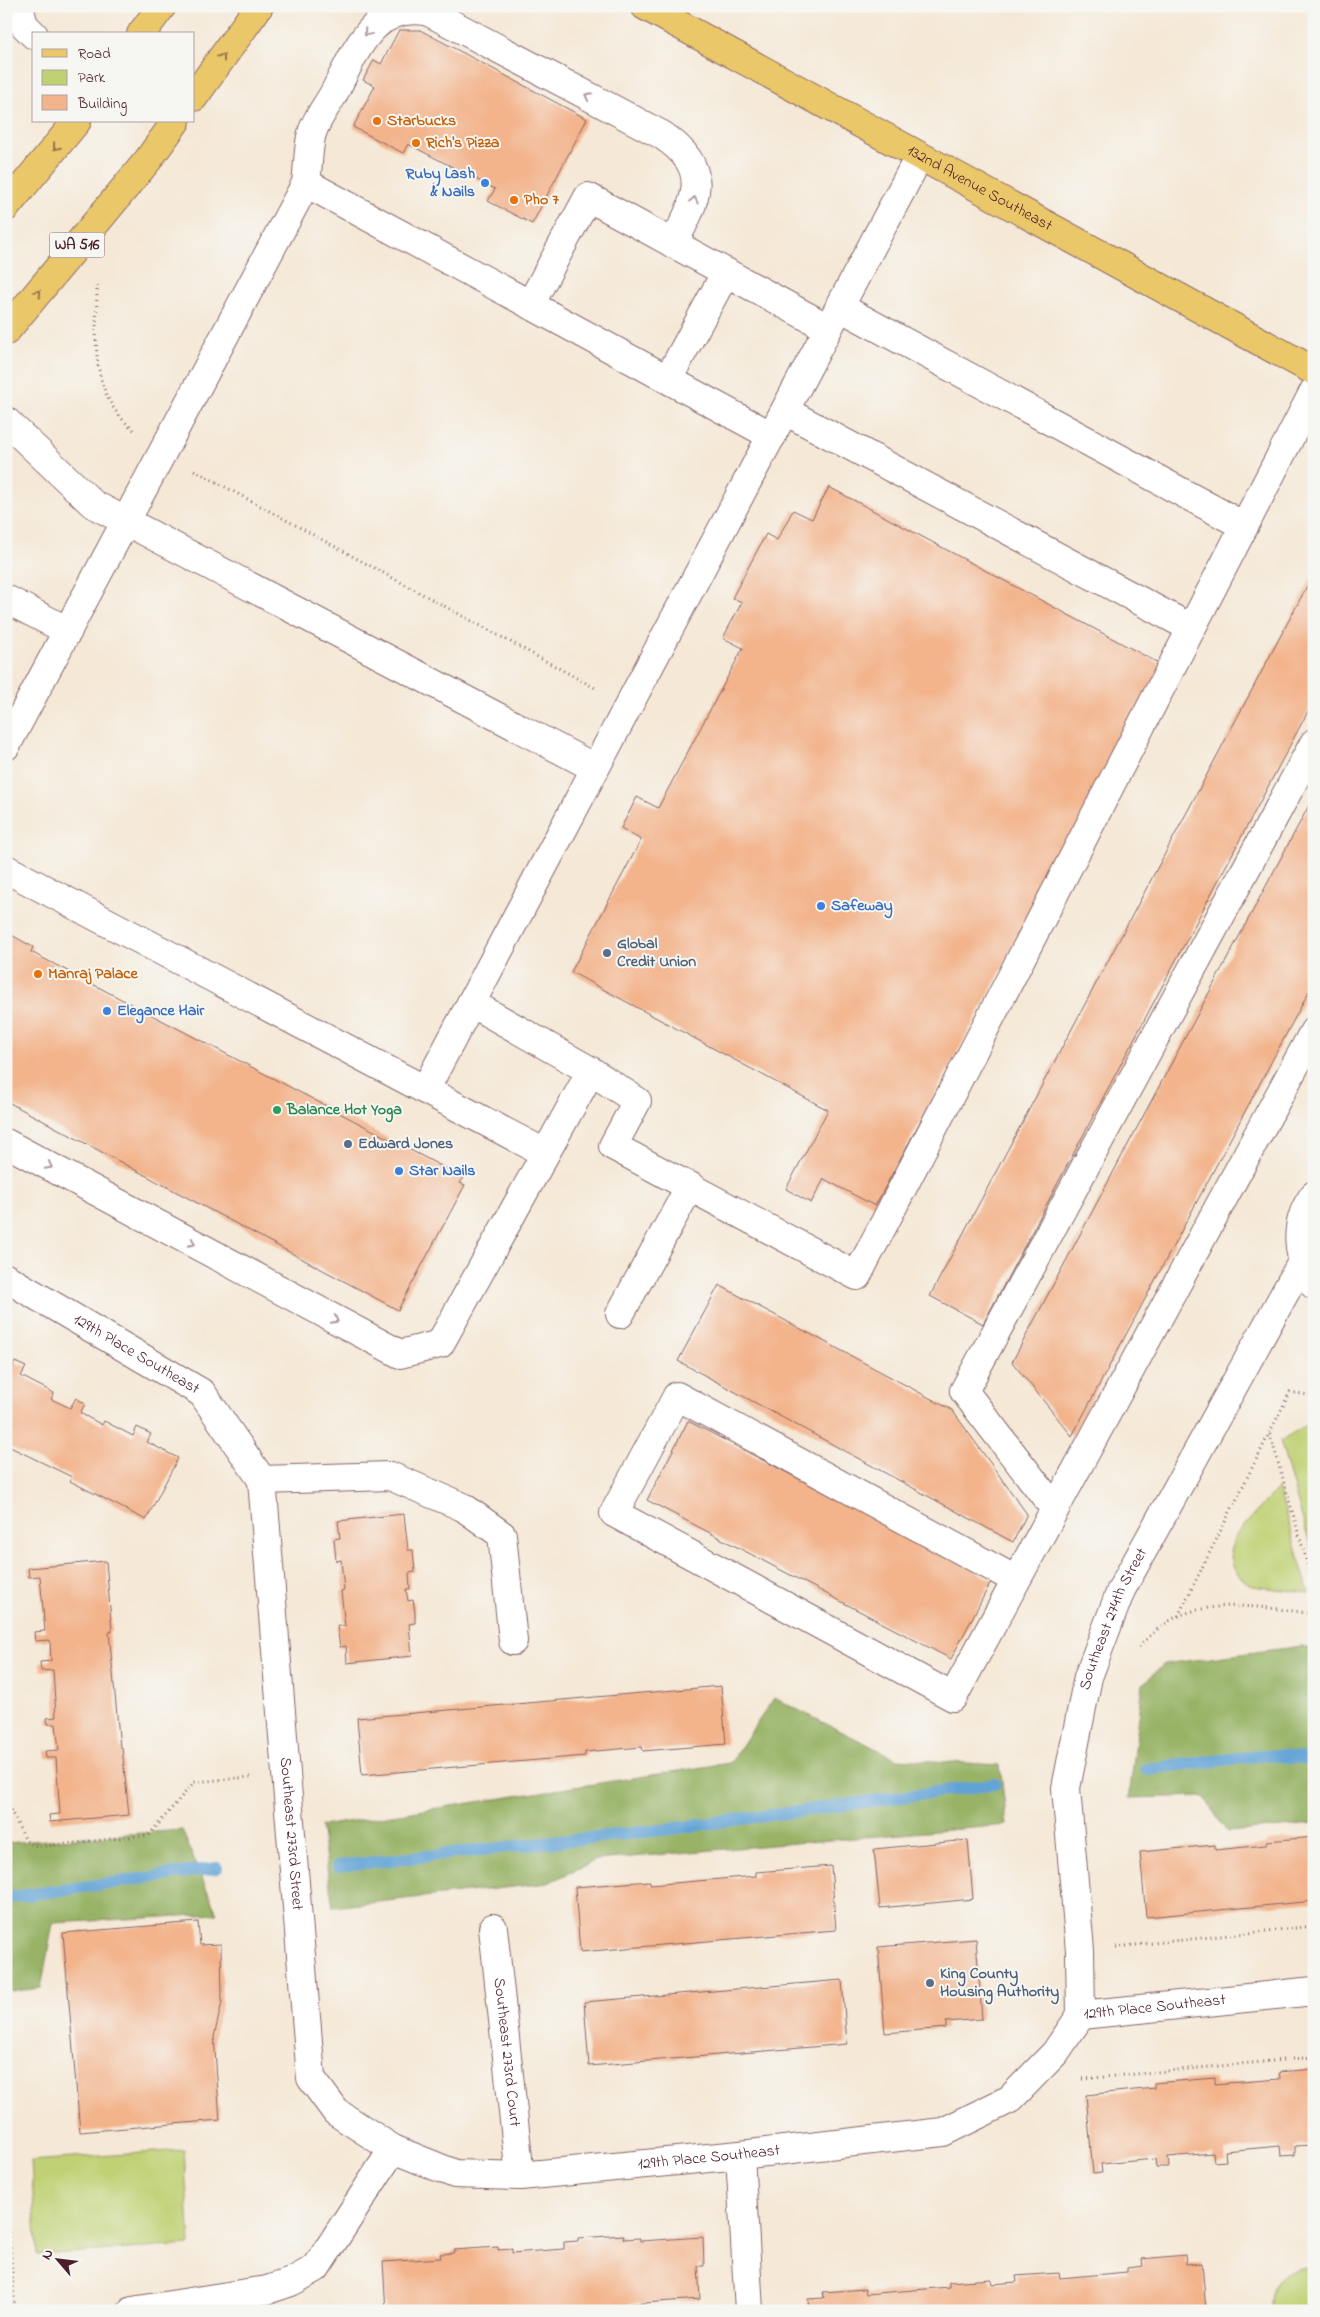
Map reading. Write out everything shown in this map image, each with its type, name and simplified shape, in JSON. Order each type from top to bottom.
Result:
[{"type":"main road","points":[[143,32],[162,6]]},
{"type":"main road","points":[[195,96],[258,6]]},
{"type":"main road","name":"132nd Avenue Southeast","points":[[644,6],[1314,371]]},
{"type":"main road","points":[[6,207],[76,122]]},
{"type":"main road","name":"WA 516","points":[[6,331],[148,160],[175,122]]},
{"type":"street","points":[[19,6],[24,25],[32,33]]},
{"type":"street","points":[[6,746],[306,183],[311,136],[364,36],[378,21],[397,10],[414,8],[429,12],[654,130],[677,145],[686,156],[694,171],[696,186],[692,208],[673,244]]},
{"type":"street","points":[[425,1090],[919,157]]},
{"type":"street","points":[[306,183],[772,436]]},
{"type":"street","points":[[530,305],[588,197],[726,272],[834,317],[1244,526]]},
{"type":"street","points":[[668,379],[726,272]]},
{"type":"street","points":[[471,1003],[591,1071],[637,1101],[613,1146],[857,1276],[1314,391]]},
{"type":"street","points":[[785,411],[1191,628]]},
{"type":"street","points":[[6,421],[93,504],[595,768]]},
{"type":"street","points":[[6,599],[68,631]]},
{"type":"street","points":[[1055,1509],[964,1391],[1314,743]]},
{"type":"street","points":[[6,869],[545,1152]]},
{"type":"street","points":[[1016,1580],[678,1396],[614,1513],[953,1697],[1314,1031]]},
{"type":"street","points":[[6,1143],[400,1354],[440,1344],[591,1071]]},
{"type":"street","points":[[620,1314],[690,1186]]},
{"type":"street","name":"Southeast 274th Street","points":[[1081,2015],[1080,1951],[1066,1788],[1088,1677],[1121,1590],[1308,1274],[1298,1240],[1302,1217],[1314,1195]]},
{"type":"street","name":"129th Place Southeast","points":[[6,1278],[202,1393],[262,1480]]},
{"type":"street","points":[[262,1480],[390,1476],[463,1506],[502,1535],[513,1641]]},
{"type":"street","name":"Southeast 273rd Street","points":[[262,1480],[311,2078],[336,2112],[393,2149]]},
{"type":"street","name":"Southeast 273rd Court","points":[[493,1928],[520,2176]]},
{"type":"street","name":"129th Place Southeast","points":[[393,2149],[454,2174],[520,2176],[740,2155],[944,2132],[1010,2099],[1055,2053],[1081,2015],[1314,1991]]},
{"type":"street","points":[[132,2311],[266,2290],[291,2282],[316,2268],[393,2149]]},
{"type":"street","points":[[740,2155],[749,2311]]},
{"type":"path","points":[[97,284],[96,362],[107,398],[126,424],[163,453],[628,706]]},
{"type":"path","points":[[1178,1616],[1290,1392],[1314,1396]]},
{"type":"path","points":[[1269,1433],[1314,1587]]},
{"type":"path","points":[[1138,1648],[1151,1634],[1178,1616],[1202,1609],[1255,1606],[1314,1614]]},
{"type":"path","points":[[6,1801],[26,1841],[37,1847],[149,1835],[194,1782],[285,1774]]},
{"type":"path","points":[[1080,1951],[1314,1926]]},
{"type":"path","points":[[1083,2079],[1314,2057]]},
{"type":"path","points":[[6,2192],[15,2311]]},
{"type":"green space","points":[[1314,1420],[1314,1558],[1280,1441]]},
{"type":"green space","points":[[1278,1488],[1309,1593],[1252,1586],[1240,1577],[1233,1566],[1230,1551],[1235,1536]]},
{"type":"green space","points":[[1302,1646],[1314,1649],[1314,1824],[1227,1832],[1203,1796],[1129,1798],[1143,1684],[1164,1664]]},
{"type":"green space","points":[[774,1698],[897,1759],[1000,1765],[1007,1825],[596,1860],[548,1883],[333,1907],[321,1826],[730,1763]]},
{"type":"green space","points":[[182,1830],[217,1914],[53,1923],[41,1988],[6,1992],[6,1843]]},
{"type":"green space","points":[[184,2150],[190,2245],[37,2255],[31,2161]]},
{"type":"green space","points":[[1307,2267],[1314,2269],[1314,2311],[1272,2311],[1272,2294],[1279,2281],[1291,2272]]},
{"type":"building","points":[[399,30],[420,30],[587,119],[532,224],[488,201],[495,189],[408,144],[403,153],[353,127],[375,86],[363,80],[374,60],[381,64]]},
{"type":"building","name":"Safeway","points":[[829,487],[1164,666],[875,1206],[824,1179],[811,1203],[786,1189],[828,1110],[571,972],[641,840],[621,828],[637,797],[658,808],[743,648],[723,638],[742,602],[732,598],[766,534],[777,540],[793,510],[812,519]]},
{"type":"building","points":[[1314,573],[1314,700],[983,1324],[930,1296]]},
{"type":"building","points":[[1314,796],[1314,982],[1072,1436],[1012,1362]]},
{"type":"building","points":[[6,932],[33,947],[31,952],[464,1178],[460,1183],[465,1185],[398,1310],[6,1101]]},
{"type":"building","points":[[719,1285],[952,1410],[1027,1514],[1013,1542],[678,1361]]},
{"type":"building","points":[[15,1362],[26,1367],[21,1376],[54,1393],[51,1399],[70,1408],[76,1398],[85,1404],[80,1413],[102,1425],[104,1421],[133,1436],[137,1427],[151,1434],[147,1442],[178,1458],[146,1520],[70,1481],[72,1477],[6,1445],[6,1367],[11,1370]]},
{"type":"building","points":[[688,1421],[992,1580],[951,1659],[647,1500]]},
{"type":"building","points":[[404,1514],[408,1550],[413,1550],[415,1572],[409,1573],[410,1589],[406,1589],[408,1601],[413,1600],[415,1612],[415,1623],[409,1624],[412,1656],[347,1663],[346,1646],[340,1647],[337,1626],[345,1626],[341,1591],[344,1590],[341,1560],[336,1561],[334,1539],[340,1538],[338,1521]]},
{"type":"building","points":[[106,1561],[112,1632],[109,1632],[120,1747],[122,1747],[129,1815],[50,1822],[49,1815],[60,1814],[56,1758],[46,1758],[45,1751],[59,1750],[56,1724],[48,1724],[47,1718],[56,1717],[53,1670],[41,1671],[40,1662],[51,1661],[50,1640],[35,1641],[34,1632],[45,1631],[40,1576],[29,1577],[28,1568]]},
{"type":"building","points":[[721,1686],[726,1744],[643,1751],[642,1747],[585,1752],[585,1756],[362,1775],[357,1718]]},
{"type":"building","points":[[1314,1837],[1314,1901],[1146,1917],[1140,1852],[1215,1845],[1215,1850],[1266,1845],[1267,1841]]},
{"type":"building","points":[[968,1840],[973,1899],[880,1908],[874,1849]]},
{"type":"building","points":[[831,1866],[836,1930],[580,1952],[575,1887],[650,1881],[650,1885],[756,1876],[756,1872]]},
{"type":"building","points":[[198,1922],[200,1945],[221,1944],[222,2002],[214,2037],[220,2120],[80,2132],[63,1933]]},
{"type":"building","name":"King County Housing Authority","points":[[976,1939],[982,2019],[946,2022],[946,2028],[885,2033],[878,1947]]},
{"type":"building","points":[[842,1980],[847,2044],[589,2066],[584,2002]]},
{"type":"building","points":[[1314,2069],[1314,2145],[1295,2146],[1295,2155],[1281,2156],[1280,2146],[1225,2151],[1226,2161],[1214,2162],[1213,2153],[1168,2157],[1169,2167],[1156,2167],[1155,2159],[1101,2164],[1102,2173],[1093,2174],[1086,2095],[1154,2088],[1154,2083],[1215,2078],[1215,2084],[1280,2079],[1279,2072]]},
{"type":"building","points":[[624,2235],[623,2239],[640,2238],[640,2241],[703,2237],[704,2266],[698,2266],[700,2299],[630,2304],[630,2309],[592,2311],[585,2311],[585,2309],[557,2311],[386,2311],[383,2262],[441,2258],[440,2254],[453,2253],[454,2250],[498,2247],[498,2250],[512,2249],[512,2253],[564,2249],[564,2242],[578,2241],[578,2238]]},
{"type":"building","points":[[1185,2255],[1186,2264],[1202,2263],[1206,2311],[809,2311],[808,2299],[824,2298],[823,2292],[865,2289],[866,2294],[949,2287],[949,2282],[991,2279],[992,2284],[1017,2282],[1016,2276],[1059,2273],[1060,2278],[1127,2272],[1127,2268],[1143,2266],[1142,2259]]},
{"type":"waterway","points":[[1146,1769],[1265,1755],[1314,1759]]},
{"type":"waterway","points":[[338,1866],[670,1829],[995,1784]]},
{"type":"waterway","points":[[6,1898],[217,1868]]},
{"type":"place","name":"Starbucks","points":[[377,121]]},
{"type":"place","name":"Rich's Pizza","points":[[416,143]]},
{"type":"place","name":"Ruby Lash & Nails","points":[[485,183]]},
{"type":"place","name":"Pho 7","points":[[514,200]]},
{"type":"place","name":"Safeway","points":[[821,906]]},
{"type":"place","name":"Global Credit Union","points":[[607,953]]},
{"type":"place","name":"Manraj Palace","points":[[38,974]]},
{"type":"place","name":"Elegance Hair","points":[[107,1011]]},
{"type":"place","name":"Balance Hot Yoga","points":[[277,1110]]},
{"type":"place","name":"Edward Jones","points":[[348,1144]]},
{"type":"place","name":"Star Nails","points":[[399,1171]]},
{"type":"place","name":"King County Housing Authority","points":[[930,1983]]}]
